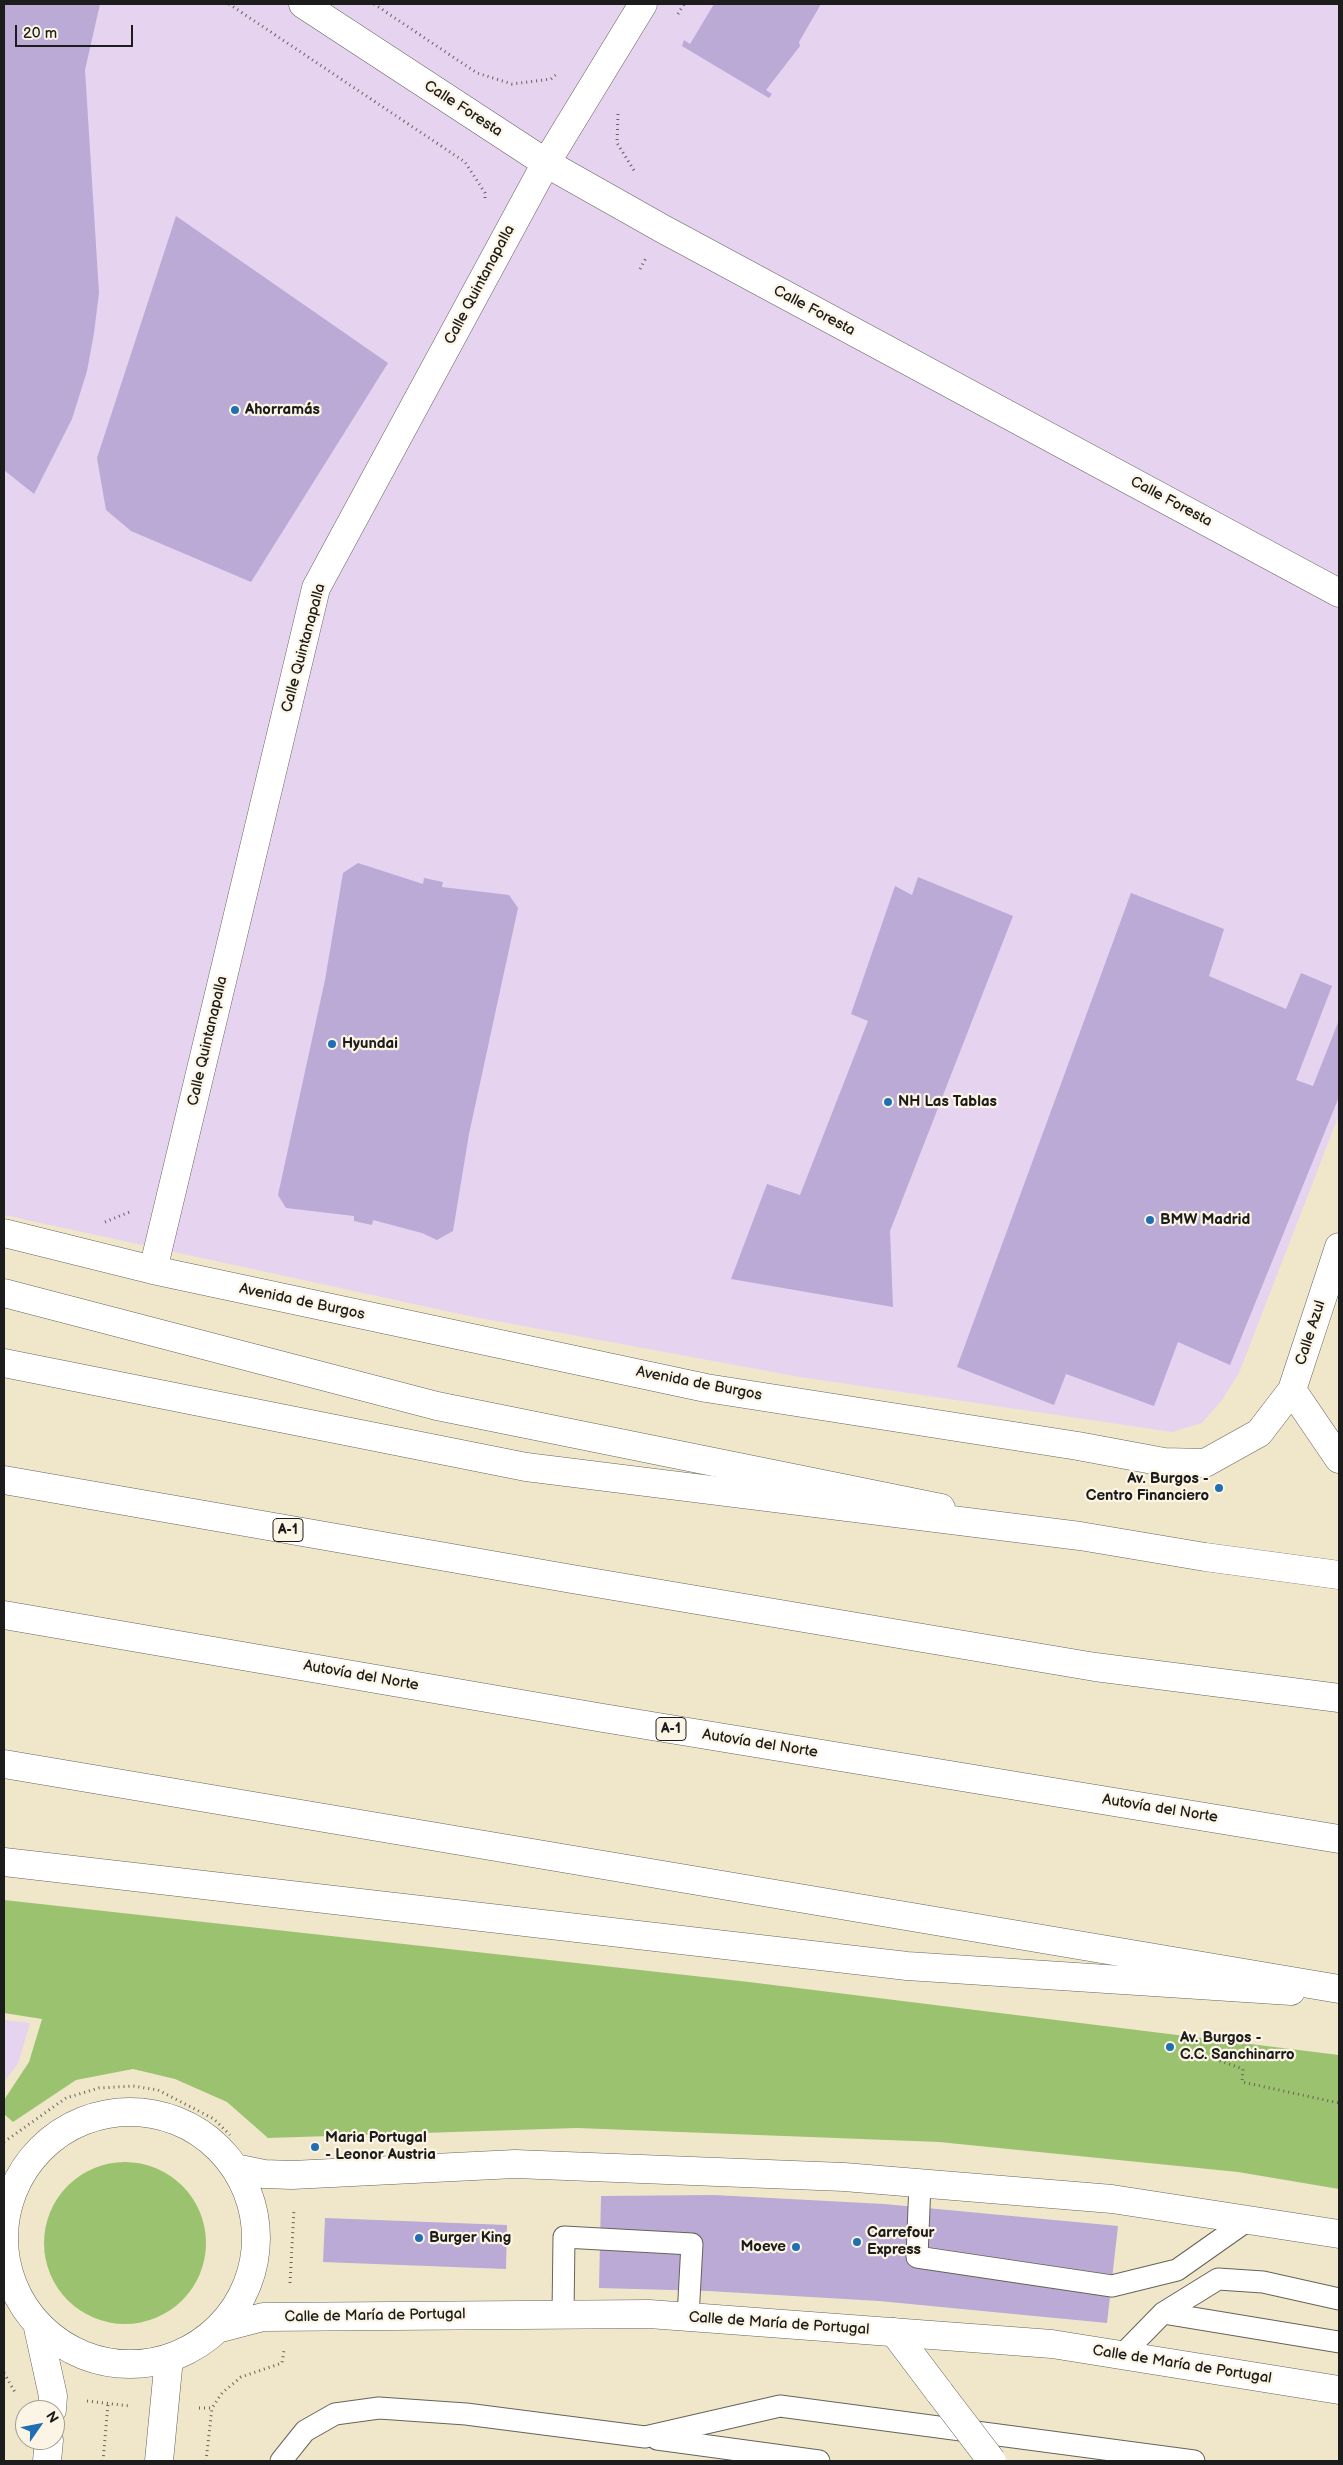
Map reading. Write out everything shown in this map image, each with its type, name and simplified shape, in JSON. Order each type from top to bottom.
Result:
[{"type":"main road","name":"Calle Foresta","points":[[303,4],[546,163],[662,229],[1339,593]]},
{"type":"main road","name":"Calle Quintanapalla","points":[[154,1270],[316,588],[546,163],[644,4]]},
{"type":"main road","name":"Avenida de Burgos","points":[[4,1234],[154,1270],[706,1388],[1078,1446],[1164,1462],[1205,1463],[1259,1432],[1292,1390]]},
{"type":"main road","name":"Calle Azul","points":[[1292,1390],[1339,1247]]},
{"type":"main road","points":[[4,1293],[437,1406],[1080,1536],[1205,1557],[1339,1576]]},
{"type":"main road","points":[[4,1363],[526,1467],[1080,1536]]},
{"type":"main road","points":[[1292,1390],[1339,1459]]},
{"type":"main road","name":"A-1","points":[[4,1480],[582,1581],[1094,1667],[1339,1698]]},
{"type":"main road","name":"Autovía del Norte","points":[[4,1615],[597,1717],[1339,1839]]},
{"type":"main road","points":[[4,1764],[1339,1989]]},
{"type":"main road","points":[[4,1862],[907,1966],[1339,1994]]},
{"type":"main road","points":[[136,2112],[156,2115],[192,2129],[208,2140],[235,2168],[250,2200],[254,2217],[255,2252],[252,2269],[239,2302],[217,2329],[202,2342],[169,2358],[145,2363],[121,2364],[98,2360],[68,2348],[55,2339],[37,2323],[10,2292],[4,2246],[5,2222],[10,2198],[20,2176],[33,2156],[62,2131],[98,2115],[136,2112]]},
{"type":"main road","points":[[4,2169],[33,2156]]},
{"type":"main road","points":[[235,2168],[264,2174],[292,2175],[515,2164],[844,2177],[1112,2199],[1339,2234]]},
{"type":"main road","name":"Calle de María de Portugal","points":[[217,2329],[263,2317],[650,2314],[1052,2344],[1339,2390]]},
{"type":"main road","points":[[37,2323],[53,2400]]},
{"type":"main road","points":[[894,2332],[992,2461]]},
{"type":"main road","points":[[158,2461],[169,2358]]},
{"type":"lane","points":[[920,2183],[917,2257],[1112,2286],[1177,2270],[1248,2220]]},
{"type":"lane","points":[[563,2315],[564,2237],[692,2244],[688,2317]]},
{"type":"lane","points":[[1122,2355],[1163,2313],[1218,2279],[1263,2282],[1339,2299]]},
{"type":"lane","points":[[1163,2313],[1339,2342]]},
{"type":"lane","points":[[645,2437],[780,2406],[1194,2461]]},
{"type":"lane","points":[[281,2461],[305,2431],[335,2414],[378,2408],[466,2414],[820,2461]]},
{"type":"path","points":[[374,4],[478,73],[512,84],[551,79],[565,68]]},
{"type":"path","points":[[674,20],[684,4]]},
{"type":"path","points":[[622,107],[618,116],[617,143],[630,165],[642,179]]},
{"type":"path","points":[[640,269],[662,229]]},
{"type":"path","points":[[1215,2059],[1243,2069],[1242,2082],[1339,2103]]},
{"type":"path","points":[[4,2142],[66,2098],[99,2088],[133,2086],[158,2090],[214,2120],[233,2137]]},
{"type":"path","points":[[206,2461],[212,2408],[222,2393],[241,2377],[282,2362],[288,2318],[295,2212],[292,2175]]},
{"type":"path","points":[[103,2461],[108,2404]]},
{"type":"path","points":[[164,2409],[212,2408]]},
{"type":"shaded area","points":[[4,4],[1339,4],[1339,1115],[1239,1373],[1222,1400],[1202,1423],[1172,1432],[800,1377],[469,1316],[4,1215]]},
{"type":"shaded area","points":[[4,2020],[30,2023],[18,2064],[4,2082]]},
{"type":"green space","points":[[4,1900],[749,1982],[1339,2055],[1339,2189],[1238,2172],[939,2142],[577,2128],[268,2138],[227,2102],[175,2079],[133,2069],[76,2080],[13,2122],[4,2114],[4,2100],[29,2062],[42,2019],[4,2013]]},
{"type":"green space","points":[[125,2162],[156,2168],[182,2186],[200,2212],[206,2243],[200,2274],[182,2300],[156,2318],[125,2324],[94,2318],[68,2300],[50,2274],[44,2243],[50,2212],[68,2186],[94,2168]]},
{"type":"building","points":[[4,4],[100,4],[85,70],[99,293],[94,333],[87,371],[72,419],[34,494],[4,470]]},
{"type":"building","points":[[714,4],[821,4],[799,42],[800,46],[766,90],[772,94],[769,98],[682,46],[684,40],[690,44]]},
{"type":"building","name":"Ahorramás","points":[[176,216],[388,363],[251,582],[131,531],[106,510],[97,458]]},
{"type":"building","points":[[358,863],[423,884],[424,878],[443,882],[442,887],[509,895],[518,908],[469,1134],[453,1231],[437,1240],[422,1233],[373,1220],[372,1225],[354,1221],[354,1216],[286,1208],[278,1195],[325,980],[343,873]]},
{"type":"building","name":"NH Las Tablas","points":[[918,877],[1013,916],[890,1231],[893,1307],[731,1279],[767,1184],[800,1195],[868,1021],[851,1014],[895,886],[912,895]]},
{"type":"building","name":"BMW Madrid","points":[[1131,893],[1224,929],[1209,976],[1286,1009],[1301,973],[1332,986],[1296,1080],[1313,1086],[1339,1020],[1339,1097],[1230,1365],[1178,1342],[1154,1406],[1066,1374],[1054,1405],[957,1367]]},
{"type":"building","points":[[714,2195],[884,2204],[1118,2226],[1107,2323],[879,2301],[708,2291],[599,2288],[601,2196]]},
{"type":"building","points":[[325,2218],[507,2225],[506,2269],[323,2262]]},
{"type":"place","name":"Ahorramás","points":[[235,410]]},
{"type":"place","name":"Hyundai","points":[[332,1044]]},
{"type":"place","name":"NH Las Tablas","points":[[888,1102]]},
{"type":"place","name":"BMW Madrid","points":[[1150,1220]]},
{"type":"place","name":"Av. Burgos - Centro Financiero","points":[[1219,1488]]},
{"type":"place","name":"Av. Burgos - C.C. Sanchinarro","points":[[1170,2047]]},
{"type":"place","name":"Maria Portugal - Leonor Austria","points":[[315,2147]]},
{"type":"place","name":"Burger King","points":[[419,2238]]},
{"type":"place","name":"Carrefour Express","points":[[857,2242]]},
{"type":"place","name":"Moeve","points":[[796,2247]]}]
